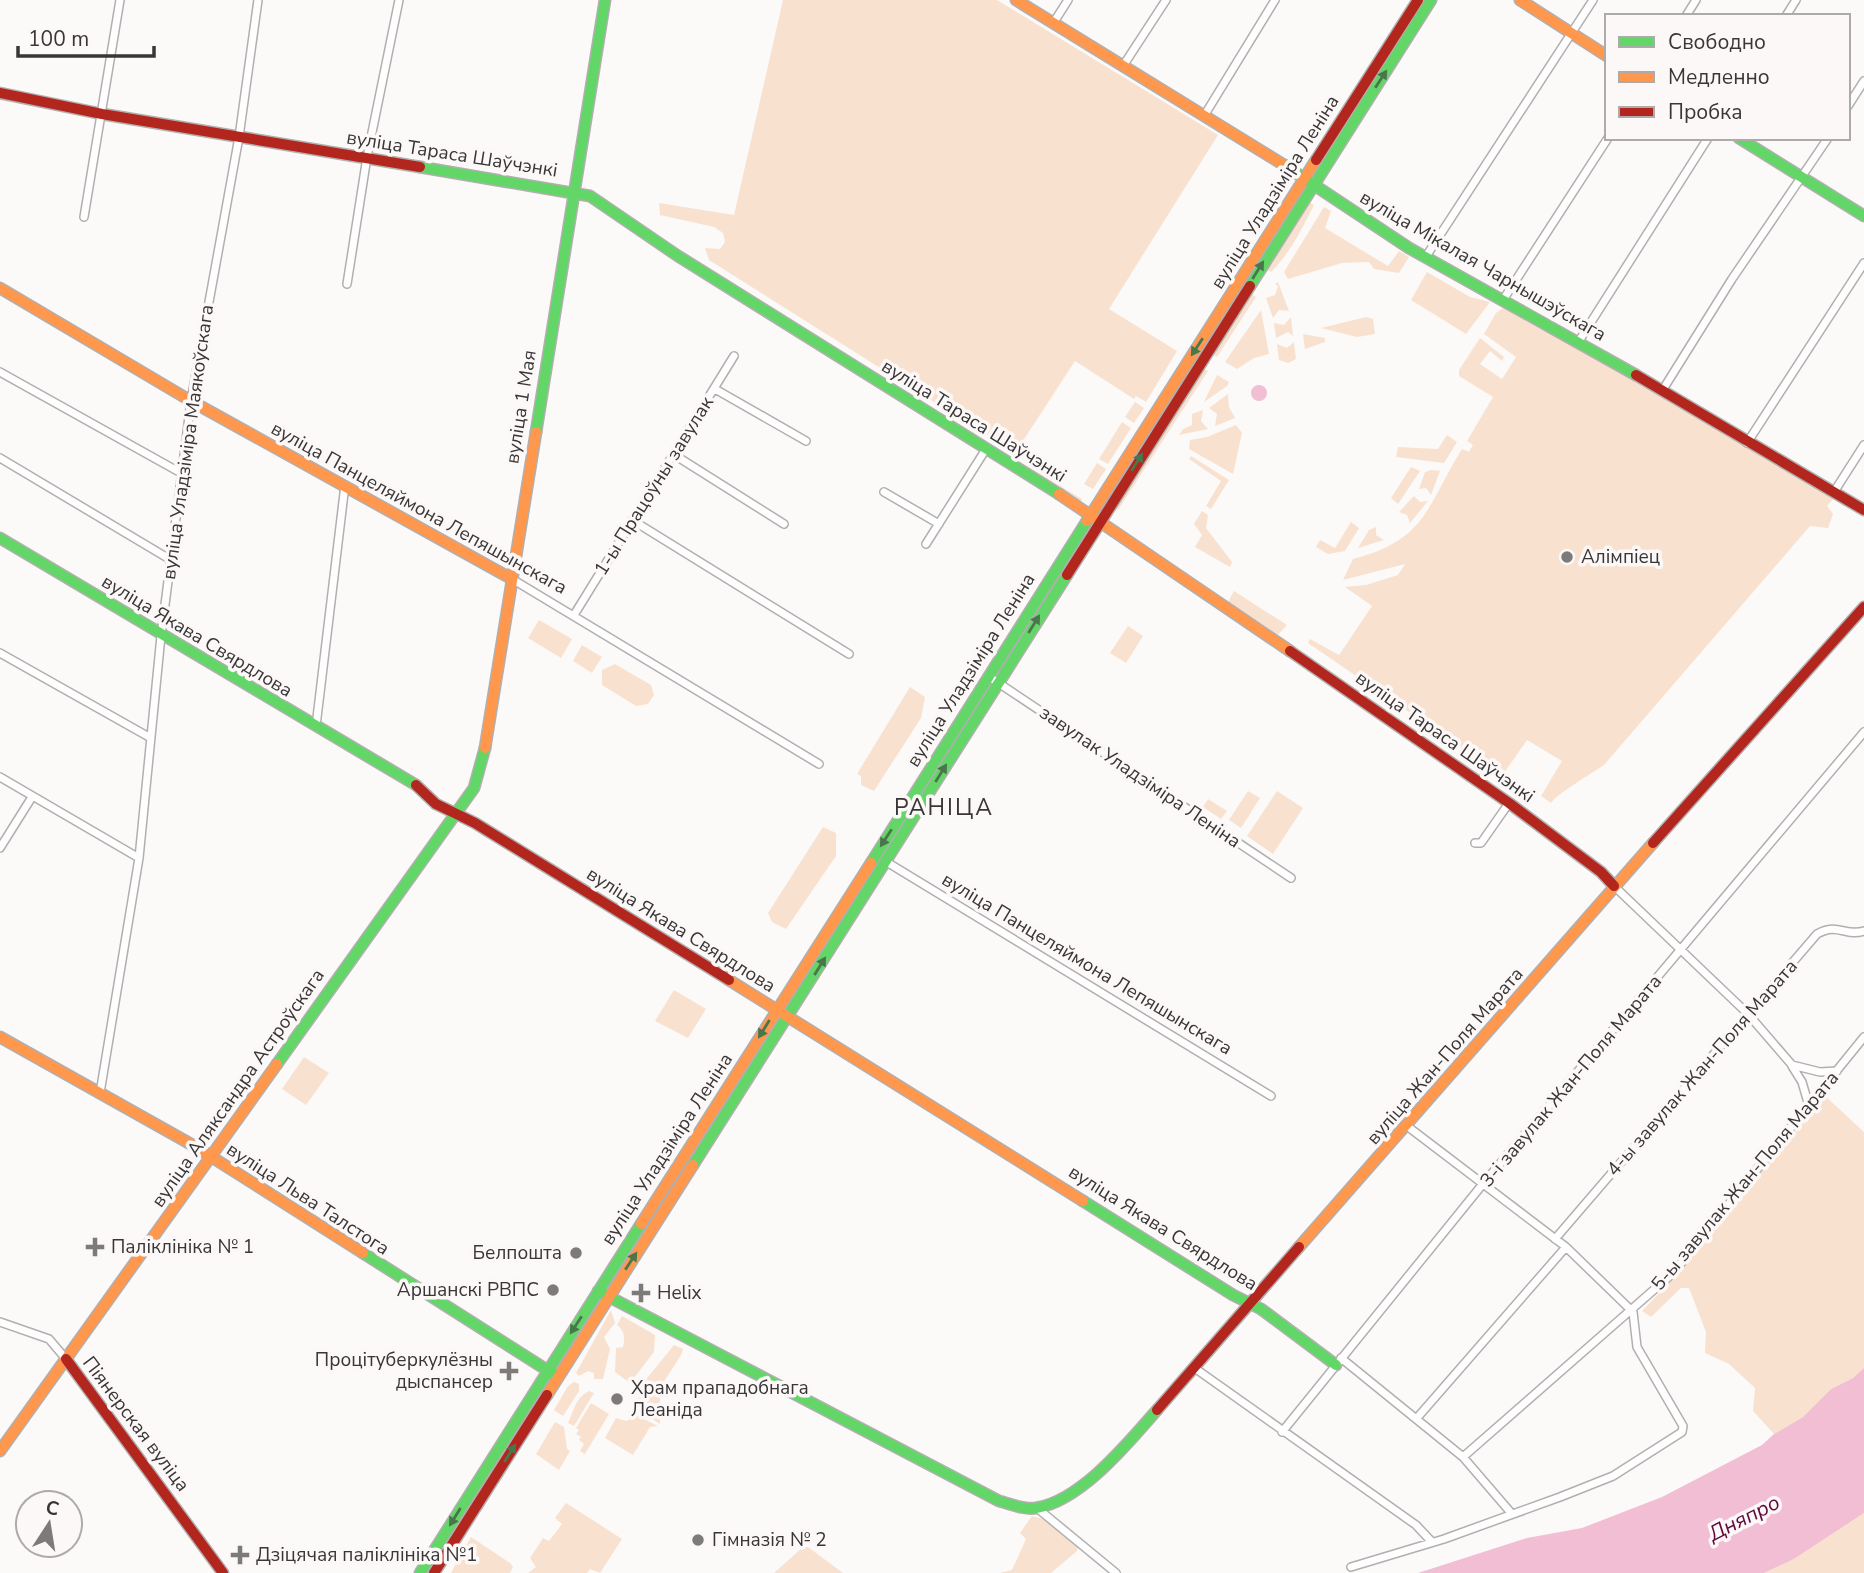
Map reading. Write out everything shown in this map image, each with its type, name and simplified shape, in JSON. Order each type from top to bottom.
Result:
[{"type":"street","points":[[84,217],[120,0]]},
{"type":"street","name":"вуліца Уладзіміра Маякоўскага","points":[[100,1093],[139,858],[160,635],[191,401],[239,137],[258,0]]},
{"type":"street","points":[[347,284],[368,157],[399,0]]},
{"type":"street","name":"вуліца 1 Мая","points":[[457,814],[474,788],[481,770],[605,0]]},
{"type":"street","name":"вуліца Мікалая Чарнышэўскага","points":[[1016,0],[1309,181],[1409,248],[1427,255],[1579,341],[1747,444],[1864,510]]},
{"type":"street","points":[[1054,22],[1068,0]]},
{"type":"street","points":[[1123,66],[1166,0]]},
{"type":"street","points":[[1204,116],[1275,0]]},
{"type":"street","name":"вуліца Уладзіміра Леніна","points":[[420,1573],[988,676],[1095,517],[1309,181],[1418,0]]},
{"type":"street","name":"вуліца Уладзіміра Леніна","points":[[1309,181],[1431,0]]},
{"type":"street","points":[[1520,0],[1605,55]]},
{"type":"street","points":[[1427,255],[1593,0]]},
{"type":"street","points":[[1850,103],[1864,81]]},
{"type":"street","name":"вуліца Тараса Шаўчэнкі","points":[[0,93],[102,114],[590,196],[678,256],[1095,517],[1509,803],[1601,872],[1748,1014],[1792,1065],[1802,1082],[1809,1106]]},
{"type":"street","points":[[1503,300],[1607,140]]},
{"type":"street","points":[[1579,341],[1707,140]]},
{"type":"street","points":[[1742,140],[1864,216]]},
{"type":"street","points":[[1662,391],[1732,279],[1827,140]]},
{"type":"street","points":[[1747,444],[1864,263]]},
{"type":"street","name":"вуліца Панцеляймона Лепяшынскага","points":[[0,288],[191,401],[512,579],[819,764]]},
{"type":"street","name":"1-ы Працоўны завулак","points":[[573,615],[716,389],[734,356]]},
{"type":"street","points":[[0,372],[181,473]]},
{"type":"street","points":[[716,389],[806,441]]},
{"type":"street","points":[[1834,492],[1864,445]]},
{"type":"street","points":[[926,544],[986,449]]},
{"type":"street","points":[[673,454],[784,524]]},
{"type":"street","points":[[0,458],[171,560]]},
{"type":"street","points":[[316,726],[345,485]]},
{"type":"street","points":[[884,492],[939,524]]},
{"type":"street","name":"вуліца Уладзіміра Леніна","points":[[434,1573],[998,682],[1095,517]]},
{"type":"street","points":[[632,520],[849,654]]},
{"type":"street","name":"вуліца Якава Свярдлова","points":[[0,538],[416,785],[436,804],[457,814],[1251,1304],[1339,1361],[1416,1418],[1463,1457],[1512,1514]]},
{"type":"street","name":"вуліца Жан-Поля Марата","points":[[1037,1508],[1059,1500],[1088,1481],[1196,1370],[1614,886],[1864,607]]},
{"type":"street","points":[[0,653],[149,737]]},
{"type":"street","name":"завулак Уладзіміра Леніна","points":[[988,676],[1291,878]]},
{"type":"street","name":"3-і завулак Жан-Поля Марата","points":[[1282,1432],[1482,1185],[1864,733]]},
{"type":"street","points":[[0,777],[139,858]]},
{"type":"street","points":[[0,848],[32,797]]},
{"type":"street","points":[[1475,843],[1481,843],[1509,803]]},
{"type":"street","name":"вуліца Аляксандра Астроўскага","points":[[0,1451],[457,814]]},
{"type":"street","name":"вуліца Панцеляймона Лепяшынскага","points":[[885,861],[1271,1096]]},
{"type":"street","name":"4-ы завулак Жан-Поля Марата","points":[[1555,1239],[1817,934],[1838,928],[1850,933],[1864,931]]},
{"type":"street","name":"вуліца Льва Талстога","points":[[0,1037],[211,1157],[558,1377]]},
{"type":"street","name":"5-ы завулак Жан-Поля Марата","points":[[1463,1457],[1633,1312],[1673,1273],[1864,1037]]},
{"type":"street","points":[[1792,1065],[1821,1072],[1837,1072]]},
{"type":"street","points":[[1351,1567],[1512,1514],[1613,1476],[1682,1432],[1683,1426],[1637,1347],[1633,1312],[1566,1247],[1407,1126]]},
{"type":"street","points":[[1416,1418],[1566,1247]]},
{"type":"street","points":[[598,1291],[999,1501],[1012,1506],[1037,1508],[1116,1573]]},
{"type":"street","name":"Піянерская вуліца","points":[[0,1322],[49,1339],[223,1573]]},
{"type":"street","points":[[1196,1370],[1416,1525],[1431,1541]]},
{"type":"shaded area","points":[[783,0],[997,0],[1218,135],[1109,309],[1177,351],[1146,402],[1136,396],[1134,399],[1075,361],[1015,453],[709,260],[705,248],[720,249],[725,242],[723,233],[714,227],[660,215],[659,203],[734,215]]},
{"type":"shaded area","points":[[1309,202],[1314,205],[1300,232],[1271,272],[1266,269]]},
{"type":"shaded area","points":[[1324,207],[1331,211],[1325,228],[1388,266],[1399,251],[1409,257],[1399,273],[1374,269],[1369,262],[1342,263],[1288,279],[1284,272]]},
{"type":"shaded area","points":[[1427,272],[1470,297],[1490,302],[1466,334],[1411,300]]},
{"type":"shaded area","points":[[1278,282],[1289,311],[1279,310],[1273,318],[1266,298],[1275,295],[1278,286],[1275,284]]},
{"type":"shaded area","points":[[1251,294],[1256,297],[1217,357],[1212,354]]},
{"type":"shaded area","points":[[1503,308],[1544,331],[1547,328],[1833,499],[1827,506],[1833,514],[1828,528],[1810,526],[1604,765],[1551,803],[1541,796],[1562,761],[1527,740],[1502,776],[1308,643],[1310,639],[1339,655],[1372,606],[1345,587],[1366,585],[1398,575],[1405,564],[1343,580],[1353,559],[1396,542],[1411,531],[1432,503],[1462,449],[1469,452],[1473,445],[1467,441],[1493,397],[1459,376],[1459,370],[1480,338],[1504,357],[1502,361],[1490,351],[1480,364],[1502,379],[1516,357],[1484,334],[1496,313]]},
{"type":"shaded area","points":[[1261,310],[1269,354],[1254,358],[1237,369],[1225,362]]},
{"type":"shaded area","points":[[1291,317],[1293,336],[1288,332],[1276,338],[1274,323],[1284,325]]},
{"type":"shaded area","points":[[1366,317],[1373,319],[1375,334],[1357,337],[1321,328]]},
{"type":"shaded area","points":[[1303,334],[1325,338],[1325,342],[1305,349]]},
{"type":"shaded area","points":[[1294,342],[1296,359],[1288,363],[1279,360],[1277,344],[1287,348]]},
{"type":"shaded area","points":[[1202,368],[1208,371],[1118,510],[1113,507]]},
{"type":"shaded area","points":[[1217,375],[1229,382],[1204,402]]},
{"type":"shaded area","points":[[1228,394],[1229,407],[1235,418],[1215,426],[1217,414],[1209,408]]},
{"type":"shaded area","points":[[1135,402],[1144,408],[1134,423],[1125,417]]},
{"type":"shaded area","points":[[1203,410],[1201,421],[1208,429],[1179,435],[1183,429],[1192,425],[1192,414]]},
{"type":"shaded area","points":[[1122,422],[1131,428],[1108,464],[1099,459]]},
{"type":"shaded area","points":[[1236,425],[1242,433],[1233,474],[1189,449],[1190,440],[1207,437]]},
{"type":"shaded area","points":[[1447,435],[1457,442],[1444,463],[1396,457],[1398,447],[1438,449]]},
{"type":"shaded area","points":[[1191,456],[1229,480],[1211,509],[1206,506],[1221,481],[1189,459]]},
{"type":"shaded area","points":[[1020,462],[1082,499],[1080,503],[1018,465]]},
{"type":"shaded area","points":[[1097,463],[1106,469],[1093,489],[1084,484]]},
{"type":"shaded area","points":[[1411,467],[1420,471],[1398,504],[1391,498]]},
{"type":"shaded area","points":[[1440,471],[1431,495],[1426,488],[1419,489],[1425,472]]},
{"type":"shaded area","points":[[1414,496],[1420,502],[1428,501],[1410,523],[1407,515],[1399,512]]},
{"type":"shaded area","points":[[1202,511],[1208,515],[1206,528],[1232,562],[1230,567],[1195,547],[1202,535],[1194,524]]},
{"type":"shaded area","points":[[1351,522],[1359,528],[1345,551],[1328,554],[1316,547],[1320,540],[1335,548]]},
{"type":"shaded area","points":[[1376,527],[1376,535],[1384,540],[1358,548],[1369,530]]},
{"type":"shaded area","points":[[1234,591],[1287,625],[1278,635],[1228,602]]},
{"type":"shaded area","points":[[539,620],[572,639],[561,658],[528,638]]},
{"type":"shaded area","points":[[1128,626],[1143,636],[1126,663],[1110,653]]},
{"type":"shaded area","points":[[582,645],[602,657],[592,673],[573,661]]},
{"type":"shaded area","points":[[615,664],[651,685],[654,695],[648,704],[636,706],[602,685],[602,670]]},
{"type":"shaded area","points":[[910,687],[925,697],[921,718],[874,791],[861,785],[861,776],[857,774]]},
{"type":"shaded area","points":[[1248,791],[1260,798],[1241,828],[1229,820]]},
{"type":"shaded area","points":[[1277,791],[1303,808],[1273,854],[1247,836]]},
{"type":"shaded area","points":[[1208,799],[1227,811],[1221,819],[1203,807]]},
{"type":"shaded area","points":[[823,827],[836,833],[836,856],[786,929],[772,922],[768,913]]},
{"type":"shaded area","points":[[674,990],[706,1009],[688,1038],[655,1021]]},
{"type":"shaded area","points":[[304,1057],[329,1073],[306,1105],[282,1089]]},
{"type":"shaded area","points":[[1823,1094],[1864,1132],[1864,1368],[1853,1378],[1831,1389],[1803,1417],[1774,1434],[1753,1411],[1755,1388],[1729,1364],[1705,1353],[1706,1332],[1689,1288],[1681,1288],[1651,1317],[1642,1311],[1682,1269]]},
{"type":"shaded area","points":[[611,1310],[615,1323],[604,1337],[610,1349],[603,1379],[594,1379],[594,1373],[588,1371],[579,1376],[576,1373]]},
{"type":"shaded area","points":[[622,1316],[655,1335],[654,1352],[630,1383],[615,1372],[616,1348],[623,1347],[624,1344],[623,1332],[617,1325]]},
{"type":"shaded area","points":[[674,1345],[683,1349],[681,1355],[658,1391],[635,1393]]},
{"type":"shaded area","points":[[574,1382],[579,1384],[579,1391],[563,1416],[554,1410],[568,1386]]},
{"type":"shaded area","points":[[589,1391],[594,1393],[574,1426],[568,1423],[578,1401]]},
{"type":"shaded area","points":[[658,1394],[660,1424],[640,1411],[637,1398]]},
{"type":"shaded area","points":[[591,1403],[609,1414],[585,1454],[580,1451],[584,1444],[576,1434],[579,1430],[576,1428]]},
{"type":"shaded area","points":[[638,1416],[658,1426],[650,1427],[633,1455],[605,1438],[616,1418],[626,1421]]},
{"type":"shaded area","points":[[555,1422],[564,1427],[567,1449],[570,1451],[559,1470],[536,1454]]},
{"type":"shaded area","points":[[566,1503],[622,1539],[600,1573],[590,1569],[587,1573],[528,1573],[536,1567],[530,1558],[543,1538],[549,1541],[562,1524],[555,1518]]},
{"type":"shaded area","points":[[1864,1513],[1864,1573],[1764,1573],[1794,1559]]},
{"type":"shaded area","points":[[1032,1516],[1043,1519],[1078,1548],[1077,1551],[1051,1573],[999,1573],[1012,1570],[1026,1539],[1020,1533]]},
{"type":"shaded area","points":[[471,1537],[510,1563],[513,1567],[510,1573],[451,1573]]},
{"type":"shaded area","points":[[803,1547],[808,1547],[843,1573],[774,1573]]},
{"type":"water","points":[[1259,385],[1265,387],[1265,399],[1259,401],[1253,399],[1251,393],[1253,387]]},
{"type":"water","name":"Дняпро","points":[[1864,1368],[1864,1513],[1794,1559],[1764,1573],[1418,1573],[1527,1538],[1582,1528],[1662,1497],[1762,1445],[1774,1434],[1803,1417],[1831,1389],[1853,1378]]},
{"type":"traffic: fast","points":[[536,432],[605,0]]},
{"type":"traffic: fast","points":[[1250,286],[1431,0]]},
{"type":"traffic: fast","points":[[1742,140],[1864,216]]},
{"type":"traffic: fast","points":[[1284,165],[1409,248],[1636,375]]},
{"type":"traffic: fast","points":[[420,167],[590,196],[678,256],[1059,494]]},
{"type":"traffic: fast","points":[[871,863],[1087,521]]},
{"type":"traffic: fast","points":[[0,538],[416,785]]},
{"type":"traffic: fast","points":[[693,1165],[1067,575]]},
{"type":"traffic: fast","points":[[277,1064],[474,788],[485,748]]},
{"type":"traffic: fast","points":[[1083,1201],[1233,1295],[1261,1309],[1336,1365]]},
{"type":"traffic: fast","points":[[420,1573],[641,1224]]},
{"type":"traffic: fast","points":[[363,1253],[558,1377]]},
{"type":"traffic: fast","points":[[598,1291],[999,1501],[1022,1507],[1036,1508],[1053,1503],[1087,1482],[1157,1410]]},
{"type":"traffic: slow","points":[[1016,0],[1284,165]]},
{"type":"traffic: slow","points":[[1520,0],[1605,55]]},
{"type":"traffic: slow","points":[[1087,521],[1316,160]]},
{"type":"traffic: slow","points":[[0,288],[191,401],[512,579]]},
{"type":"traffic: slow","points":[[485,748],[536,432]]},
{"type":"traffic: slow","points":[[1059,494],[1290,651]]},
{"type":"traffic: slow","points":[[1299,1247],[1653,843]]},
{"type":"traffic: slow","points":[[641,1224],[871,863]]},
{"type":"traffic: slow","points":[[729,980],[1083,1201]]},
{"type":"traffic: slow","points":[[0,1037],[196,1147],[363,1253]]},
{"type":"traffic: slow","points":[[0,1451],[277,1064]]},
{"type":"traffic: slow","points":[[547,1395],[693,1165]]},
{"type":"traffic: jam","points":[[1316,160],[1418,0]]},
{"type":"traffic: jam","points":[[0,93],[102,114],[420,167]]},
{"type":"traffic: jam","points":[[1067,575],[1250,286]]},
{"type":"traffic: jam","points":[[1636,375],[1864,510]]},
{"type":"traffic: jam","points":[[1653,843],[1864,607]]},
{"type":"traffic: jam","points":[[1290,651],[1509,803],[1601,872],[1614,886]]},
{"type":"traffic: jam","points":[[416,785],[436,804],[475,823],[729,980]]},
{"type":"traffic: jam","points":[[1157,1410],[1299,1247]]},
{"type":"traffic: jam","points":[[66,1359],[223,1573]]},
{"type":"traffic: jam","points":[[434,1573],[547,1395]]},
{"type":"place","name":"Алімпіец","points":[[1567,557]]},
{"type":"place","name":"Паліклініка № 1","points":[[95,1247]]},
{"type":"place","name":"Белпошта","points":[[576,1253]]},
{"type":"place","name":"Аршанскі РВПС","points":[[553,1290]]},
{"type":"place","name":"Helix","points":[[641,1293]]},
{"type":"place","name":"Процітуберкулёзны дыспансер","points":[[509,1371]]},
{"type":"place","name":"Храм прападобнага Леаніда","points":[[617,1399]]},
{"type":"place","name":"Гімназія № 2","points":[[698,1540]]},
{"type":"place","name":"Дзіцячая паліклініка №1","points":[[240,1555]]},
{"type":"district","name":"РАНІЦА","points":[[944,807]]}]
